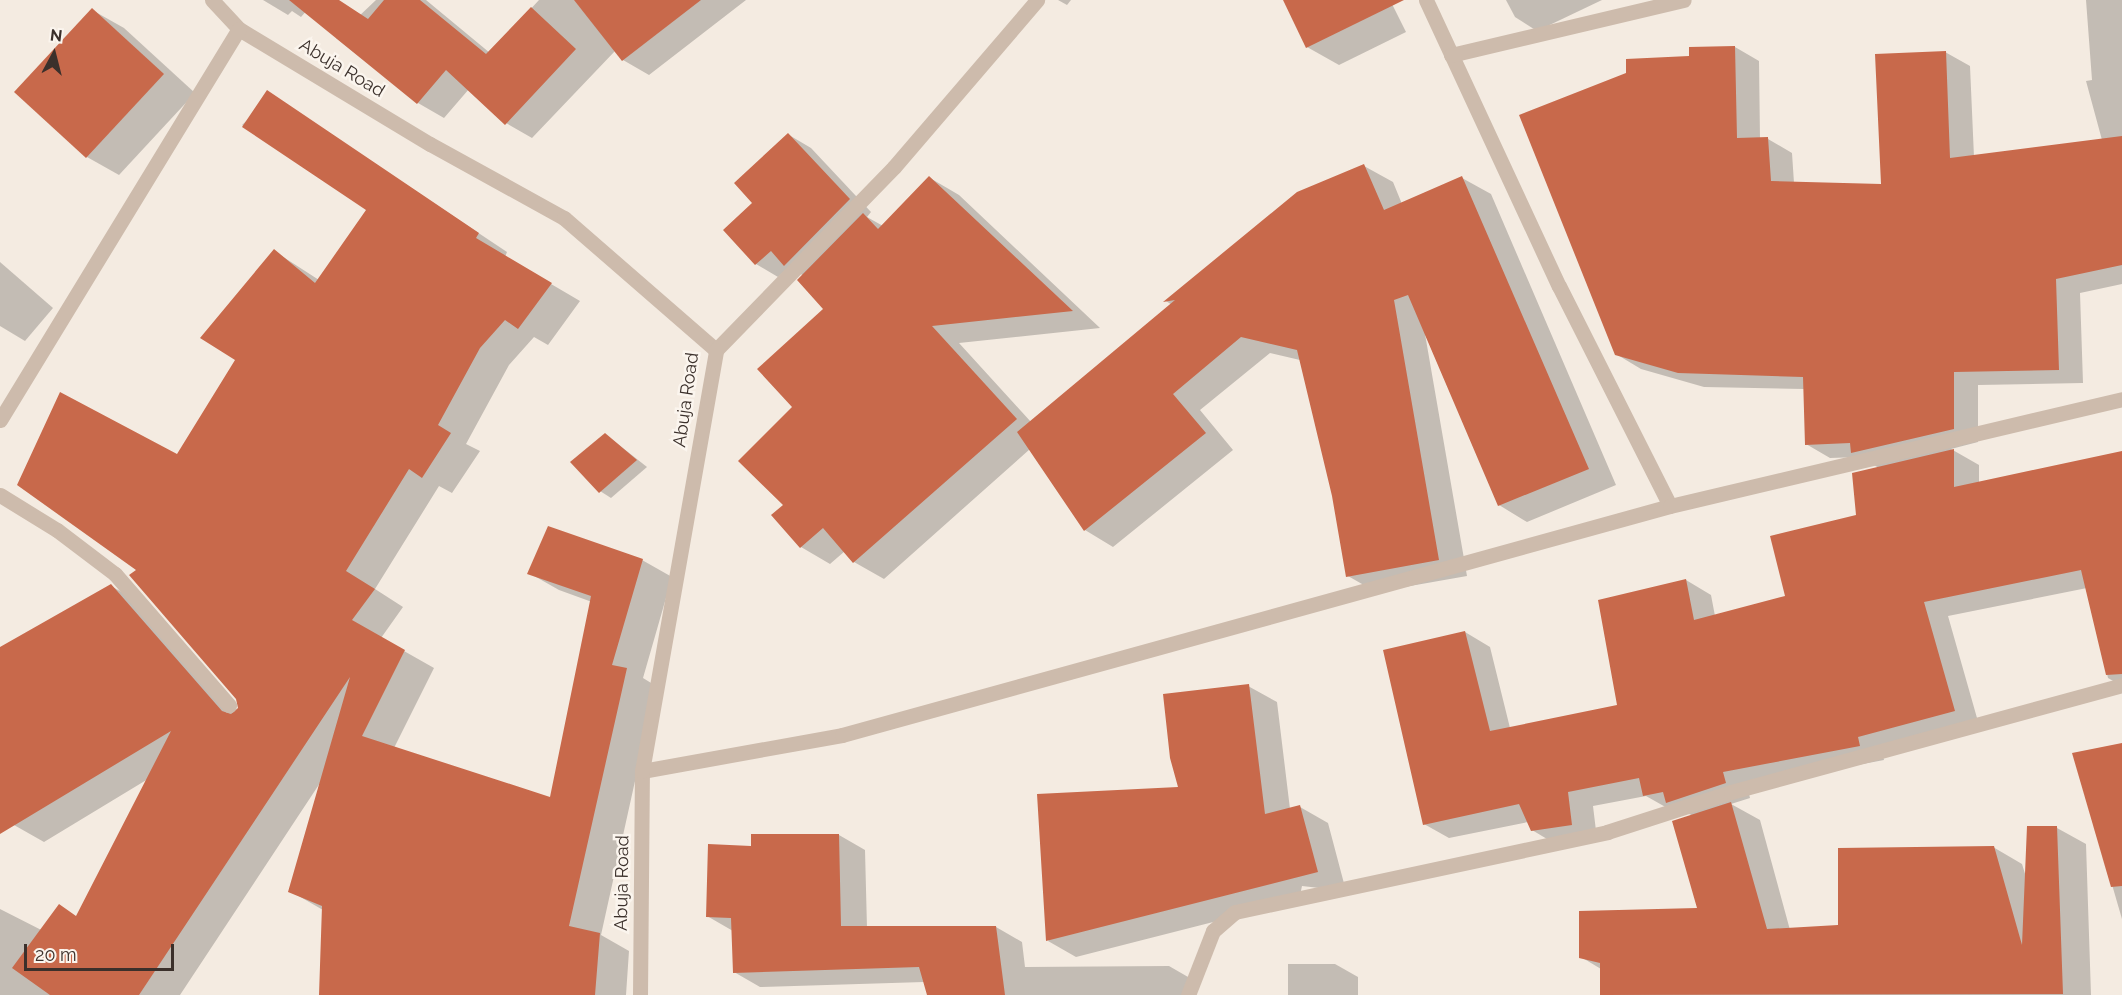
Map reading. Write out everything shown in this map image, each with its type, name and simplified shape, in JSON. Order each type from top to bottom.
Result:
[{"type":"street","name":"Abuja Road","points":[[212,0],[239,29],[430,144],[564,218],[716,350],[642,771],[640,995]]},
{"type":"street","points":[[716,350],[894,167],[1037,0]]},
{"type":"street","points":[[1426,0],[1559,286],[1670,506]]},
{"type":"street","points":[[1451,55],[1684,0]]},
{"type":"street","points":[[0,420],[239,29]]},
{"type":"street","points":[[642,771],[842,735],[1670,506],[2122,399]]},
{"type":"street","points":[[0,495],[57,530],[115,574],[229,705]]},
{"type":"street","points":[[1188,995],[1214,931],[1235,912],[1607,832],[1731,792],[2122,685]]},
{"type":"building","points":[[289,0],[339,0],[368,19],[384,0],[420,0],[486,54],[531,7],[576,49],[505,125],[446,70],[417,104]]},
{"type":"building","points":[[574,0],[701,0],[622,61]]},
{"type":"building","points":[[1283,0],[1404,0],[1306,48]]},
{"type":"building","points":[[92,8],[164,74],[86,158],[14,92]]},
{"type":"building","points":[[1735,46],[1737,138],[1768,137],[1771,181],[1881,184],[1875,54],[1946,51],[1950,158],[2122,136],[2122,265],[2056,279],[2059,370],[1954,372],[1954,429],[1851,453],[1850,443],[1805,445],[1803,377],[1678,373],[1615,355],[1519,115],[1626,73],[1626,59],[1689,56],[1689,47]]},
{"type":"building","points":[[267,90],[479,233],[476,238],[552,283],[518,329],[505,320],[480,348],[438,425],[451,433],[422,478],[409,469],[346,571],[375,589],[352,620],[405,650],[362,736],[550,797],[591,596],[527,574],[548,526],[643,559],[612,665],[627,668],[569,926],[600,933],[595,995],[319,995],[322,906],[288,892],[350,677],[139,995],[50,995],[12,968],[59,904],[76,916],[171,731],[0,834],[0,647],[111,584],[222,711],[231,714],[238,708],[236,699],[129,575],[136,570],[17,485],[60,392],[177,454],[235,360],[200,338],[274,249],[315,283],[366,210],[242,127]]},
{"type":"building","points":[[788,133],[850,199],[784,266],[771,251],[755,265],[723,230],[752,203],[734,183]]},
{"type":"building","points":[[1364,164],[1384,210],[1462,176],[1589,469],[1498,506],[1408,295],[1394,300],[1439,560],[1346,577],[1332,496],[1297,350],[1241,337],[1173,394],[1206,433],[1084,531],[1017,432],[1175,300],[1163,302],[1297,192]]},
{"type":"building","points":[[929,176],[1073,311],[932,326],[1017,419],[853,563],[823,528],[800,548],[771,515],[783,505],[738,461],[792,407],[757,369],[823,309],[797,280],[863,213],[878,229]]},
{"type":"building","points":[[605,433],[637,460],[599,493],[570,462]]},
{"type":"building","points":[[1954,449],[1954,487],[2122,451],[2122,674],[2106,675],[2081,570],[1924,602],[1955,711],[1858,737],[1860,746],[1723,772],[1726,783],[1666,803],[1663,792],[1643,796],[1639,778],[1568,792],[1572,825],[1531,831],[1519,804],[1423,825],[1383,650],[1465,631],[1490,731],[1617,705],[1598,600],[1686,579],[1694,620],[1785,596],[1770,536],[1856,515],[1852,473]]},
{"type":"building","points":[[1249,684],[1265,814],[1300,805],[1318,872],[1046,941],[1037,794],[1178,787],[1170,758],[1163,694]]},
{"type":"building","points":[[2122,743],[2122,886],[2111,887],[2072,753]]},
{"type":"building","points":[[1731,802],[1767,929],[1838,925],[1838,848],[1994,846],[2022,945],[2027,826],[2057,826],[2063,994],[1600,995],[1600,963],[1579,958],[1579,911],[1697,908],[1672,821]]},
{"type":"building","points":[[751,834],[839,834],[841,926],[996,926],[1005,995],[927,995],[919,967],[733,973],[731,918],[706,917],[708,844],[751,846]]}]
